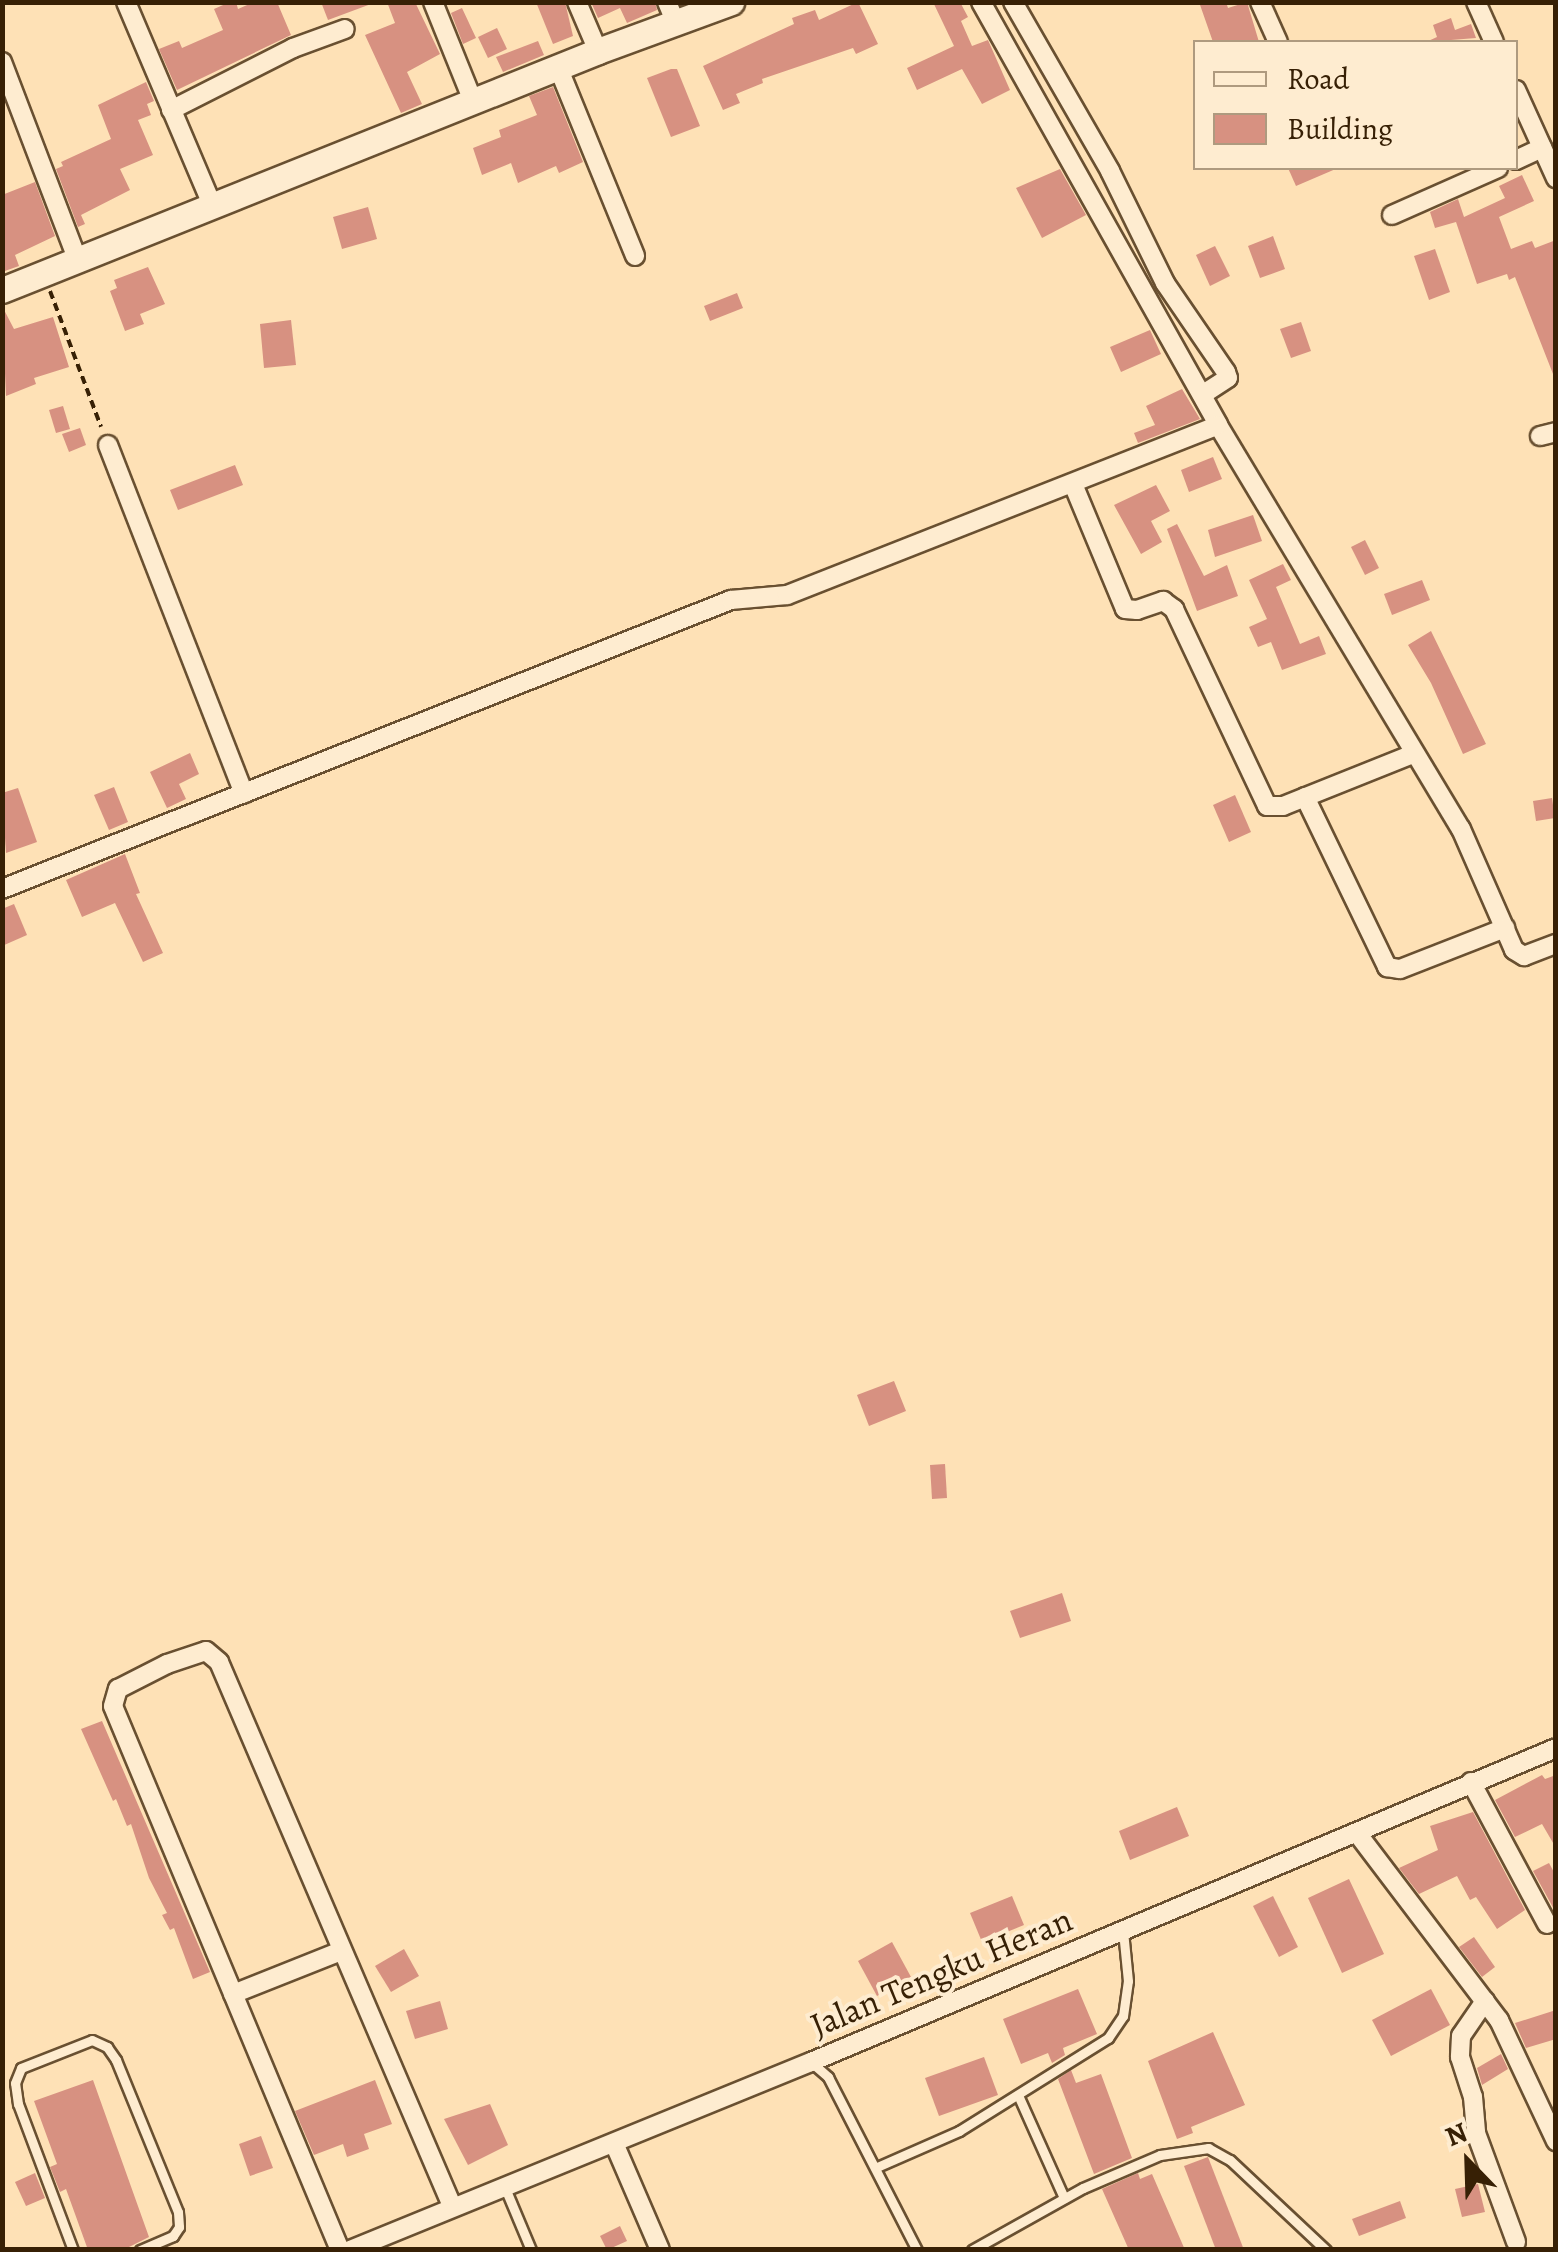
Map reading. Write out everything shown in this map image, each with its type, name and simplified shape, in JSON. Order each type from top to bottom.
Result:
[{"type":"street","points":[[126,2],[212,206]]},
{"type":"street","points":[[433,2],[473,100]]},
{"type":"street","points":[[577,2],[598,51]]},
{"type":"street","points":[[2,290],[598,51],[671,13],[730,2]]},
{"type":"street","points":[[982,2],[1210,391],[1218,425],[1461,829],[1514,950],[1524,956],[1556,944]]},
{"type":"street","points":[[1013,2],[1110,171],[1165,283],[1226,372],[1228,378],[1210,391]]},
{"type":"street","points":[[1260,2],[1277,40]]},
{"type":"street","points":[[1476,2],[1493,40]]},
{"type":"street","points":[[171,110],[280,55],[344,29]]},
{"type":"street","points":[[2,62],[78,261]]},
{"type":"street","points":[[558,67],[635,256]]},
{"type":"street","points":[[1518,94],[1556,178]]},
{"type":"street","points":[[1518,159],[1542,148]]},
{"type":"street","points":[[1392,215],[1493,170]]},
{"type":"street","points":[[2,889],[731,600],[788,595],[1218,425]]},
{"type":"street","points":[[108,445],[244,793]]},
{"type":"street","points":[[1073,484],[1125,609],[1137,610],[1163,600],[1174,608],[1267,806],[1273,809],[1413,754]]},
{"type":"street","points":[[1305,797],[1387,967],[1400,969],[1505,928]]},
{"type":"street","points":[[340,2250],[113,1706],[118,1690],[167,1664],[206,1652],[220,1662],[452,2206]]},
{"type":"street","name":"Jalan Tengku Heran","points":[[350,2250],[811,2062],[1556,1748]]},
{"type":"street","points":[[1471,1782],[1547,1924]]},
{"type":"street","points":[[1358,1833],[1498,2020],[1556,2140]]},
{"type":"street","points":[[233,1994],[341,1952]]},
{"type":"street","points":[[1484,2002],[1462,2036],[1460,2057],[1473,2097],[1476,2134],[1516,2242]]},
{"type":"street","points":[[614,2143],[660,2250]]},
{"type":"lane","points":[[877,2166],[959,2131],[1108,2038],[1123,2016],[1128,1981],[1123,1931]]},
{"type":"lane","points":[[73,2250],[18,2104],[15,2082],[21,2068],[92,2040],[108,2046],[116,2060],[178,2212],[179,2227],[173,2236],[140,2250]]},
{"type":"lane","points":[[811,2062],[828,2078],[877,2166],[916,2250]]},
{"type":"lane","points":[[1018,2095],[1064,2198]]},
{"type":"lane","points":[[972,2250],[1064,2198],[1160,2155],[1208,2148],[1230,2160],[1326,2250]]},
{"type":"lane","points":[[504,2186],[531,2250]]},
{"type":"path","points":[[44,274],[108,445]]},
{"type":"building","points":[[236,2],[238,9],[254,2],[277,2],[291,35],[177,90],[159,49],[179,41],[182,48],[223,30],[214,9]]},
{"type":"building","points":[[321,2],[370,2],[371,4],[328,20]]},
{"type":"building","points":[[387,2],[415,2],[440,54],[407,72],[422,104],[401,113],[365,35],[395,23]]},
{"type":"building","points":[[536,2],[565,2],[573,36],[553,44]]},
{"type":"building","points":[[591,2],[655,2],[657,10],[627,23],[620,8],[598,18]]},
{"type":"building","points":[[858,2],[878,44],[856,54],[853,48],[762,79],[763,83],[736,94],[740,103],[723,110],[703,66],[794,24],[792,18],[815,10],[819,20]]},
{"type":"building","points":[[933,2],[960,2],[968,17],[961,21],[972,46],[988,40],[1010,90],[982,104],[962,69],[917,90],[907,68],[954,46]]},
{"type":"building","points":[[1199,2],[1226,2],[1228,8],[1247,2],[1258,40],[1212,40]]},
{"type":"building","points":[[462,8],[476,38],[463,44],[451,13]]},
{"type":"building","points":[[1451,18],[1455,30],[1471,24],[1476,38],[1430,40],[1437,37],[1433,25]]},
{"type":"building","points":[[497,28],[507,49],[488,58],[478,37]]},
{"type":"building","points":[[538,41],[544,55],[503,72],[496,57]]},
{"type":"building","points":[[677,69],[700,126],[671,137],[647,78]]},
{"type":"building","points":[[146,82],[154,101],[147,104],[151,115],[138,120],[153,155],[120,169],[130,190],[81,215],[85,224],[78,227],[56,169],[63,166],[61,162],[111,139],[98,105]]},
{"type":"building","points":[[553,87],[583,162],[559,173],[556,166],[518,183],[511,163],[482,175],[473,148],[501,137],[499,130],[537,115],[529,96]]},
{"type":"building","points":[[1060,169],[1086,215],[1042,238],[1016,188]]},
{"type":"building","points":[[1289,170],[1333,170],[1296,186]]},
{"type":"building","points":[[1522,175],[1534,201],[1499,217],[1511,249],[1532,241],[1535,248],[1556,240],[1553,374],[1515,277],[1509,280],[1507,274],[1477,284],[1456,222],[1435,228],[1430,212],[1458,199],[1464,217],[1505,198],[1499,186]]},
{"type":"building","points":[[35,182],[55,236],[15,255],[19,266],[2,272],[2,195]]},
{"type":"building","points":[[368,207],[377,239],[342,249],[333,217]]},
{"type":"building","points":[[1273,236],[1285,269],[1260,278],[1248,246]]},
{"type":"building","points":[[1215,246],[1230,276],[1210,286],[1196,255]]},
{"type":"building","points":[[1435,249],[1450,292],[1429,300],[1414,256]]},
{"type":"building","points":[[148,267],[165,304],[140,314],[144,324],[125,331],[110,291],[117,288],[114,280]]},
{"type":"building","points":[[737,293],[743,308],[710,321],[704,306]]},
{"type":"building","points":[[2,306],[14,329],[53,317],[69,367],[34,378],[36,384],[6,396]]},
{"type":"building","points":[[291,320],[296,365],[264,368],[260,324]]},
{"type":"building","points":[[1301,322],[1311,351],[1291,358],[1280,329]]},
{"type":"building","points":[[1150,330],[1161,354],[1121,372],[1110,347]]},
{"type":"building","points":[[1182,389],[1200,419],[1138,443],[1134,433],[1155,425],[1146,406]]},
{"type":"building","points":[[63,406],[70,429],[56,433],[49,410]]},
{"type":"building","points":[[80,428],[86,445],[69,452],[62,434]]},
{"type":"building","points":[[1213,457],[1222,479],[1189,492],[1181,470]]},
{"type":"building","points":[[235,465],[243,485],[178,510],[170,490]]},
{"type":"building","points":[[1156,485],[1170,511],[1151,521],[1162,542],[1141,554],[1114,505]]},
{"type":"building","points":[[1253,515],[1262,541],[1215,557],[1208,530]]},
{"type":"building","points":[[1177,524],[1204,576],[1227,565],[1238,596],[1197,611],[1167,529]]},
{"type":"building","points":[[1365,540],[1379,568],[1365,575],[1351,547]]},
{"type":"building","points":[[1283,564],[1291,580],[1276,587],[1300,644],[1319,636],[1326,654],[1282,670],[1271,642],[1258,647],[1249,627],[1267,619],[1249,580]]},
{"type":"building","points":[[1422,580],[1430,600],[1392,615],[1384,594]]},
{"type":"building","points":[[1431,631],[1486,744],[1463,754],[1431,683],[1408,645]]},
{"type":"building","points":[[190,753],[199,774],[179,784],[186,799],[167,808],[150,772]]},
{"type":"building","points":[[114,787],[128,822],[109,830],[94,795]]},
{"type":"building","points":[[18,788],[37,842],[6,853],[2,793]]},
{"type":"building","points":[[1235,795],[1251,832],[1229,842],[1213,805]]},
{"type":"building","points":[[1552,798],[1555,818],[1536,821],[1533,801]]},
{"type":"building","points":[[125,854],[140,893],[136,894],[163,953],[143,962],[115,903],[82,917],[66,880]]},
{"type":"building","points":[[14,904],[27,935],[2,946],[2,909]]},
{"type":"building","points":[[894,1381],[906,1411],[869,1426],[857,1395]]},
{"type":"building","points":[[945,1464],[947,1498],[932,1499],[930,1465]]},
{"type":"building","points":[[1062,1593],[1071,1621],[1020,1638],[1010,1611]]},
{"type":"building","points":[[102,1721],[210,1972],[193,1979],[174,1928],[170,1930],[162,1915],[167,1913],[149,1878],[131,1824],[127,1826],[116,1799],[113,1801],[81,1729]]},
{"type":"building","points":[[1542,1775],[1545,1779],[1556,1775],[1556,1848],[1542,1824],[1515,1837],[1495,1800]]},
{"type":"building","points":[[1177,1807],[1189,1836],[1130,1860],[1119,1831]]},
{"type":"building","points":[[1473,1812],[1525,1910],[1497,1929],[1476,1897],[1470,1900],[1457,1876],[1419,1894],[1399,1868],[1438,1850],[1430,1826]]},
{"type":"building","points":[[1549,1863],[1556,1876],[1556,1913],[1533,1871]]},
{"type":"building","points":[[1349,1879],[1384,1954],[1342,1973],[1308,1898]]},
{"type":"building","points":[[1012,1896],[1024,1925],[982,1942],[970,1913]]},
{"type":"building","points":[[1273,1896],[1298,1947],[1279,1957],[1253,1906]]},
{"type":"building","points":[[1474,1937],[1495,1967],[1482,1977],[1459,1947]]},
{"type":"building","points":[[892,1942],[911,1977],[877,1996],[858,1961]]},
{"type":"building","points":[[404,1949],[419,1976],[391,1992],[375,1966]]},
{"type":"building","points":[[1078,1989],[1097,2034],[1063,2048],[1065,2055],[1052,2063],[1048,2053],[1021,2064],[1003,2019]]},
{"type":"building","points":[[1431,1989],[1450,2025],[1391,2056],[1372,2020]]},
{"type":"building","points":[[440,2001],[448,2029],[415,2039],[406,2011]]},
{"type":"building","points":[[1556,2010],[1556,2039],[1526,2048],[1515,2023]]},
{"type":"building","points":[[1213,2032],[1245,2105],[1191,2127],[1193,2133],[1177,2139],[1148,2061]]},
{"type":"building","points":[[1501,2054],[1508,2069],[1482,2085],[1477,2068]]},
{"type":"building","points":[[984,2057],[998,2095],[939,2116],[925,2078]]},
{"type":"building","points":[[1071,2070],[1076,2083],[1101,2074],[1132,2158],[1094,2174],[1058,2079]]},
{"type":"building","points":[[93,2080],[149,2237],[123,2250],[88,2250],[66,2189],[60,2192],[50,2167],[57,2164],[34,2101]]},
{"type":"building","points":[[375,2080],[392,2124],[364,2134],[369,2149],[347,2157],[343,2144],[314,2155],[295,2111]]},
{"type":"building","points":[[490,2104],[508,2145],[468,2165],[444,2119]]},
{"type":"building","points":[[261,2136],[273,2168],[250,2176],[239,2144]]},
{"type":"building","points":[[1208,2157],[1244,2250],[1216,2250],[1184,2166]]},
{"type":"building","points":[[35,2173],[45,2198],[26,2206],[15,2182]]},
{"type":"building","points":[[1138,2173],[1140,2179],[1152,2174],[1185,2250],[1129,2250],[1102,2189]]},
{"type":"building","points":[[1478,2184],[1485,2212],[1462,2217],[1455,2189]]},
{"type":"building","points":[[1400,2201],[1406,2218],[1359,2236],[1352,2219]]},
{"type":"building","points":[[620,2226],[627,2241],[607,2250],[600,2236]]}]
